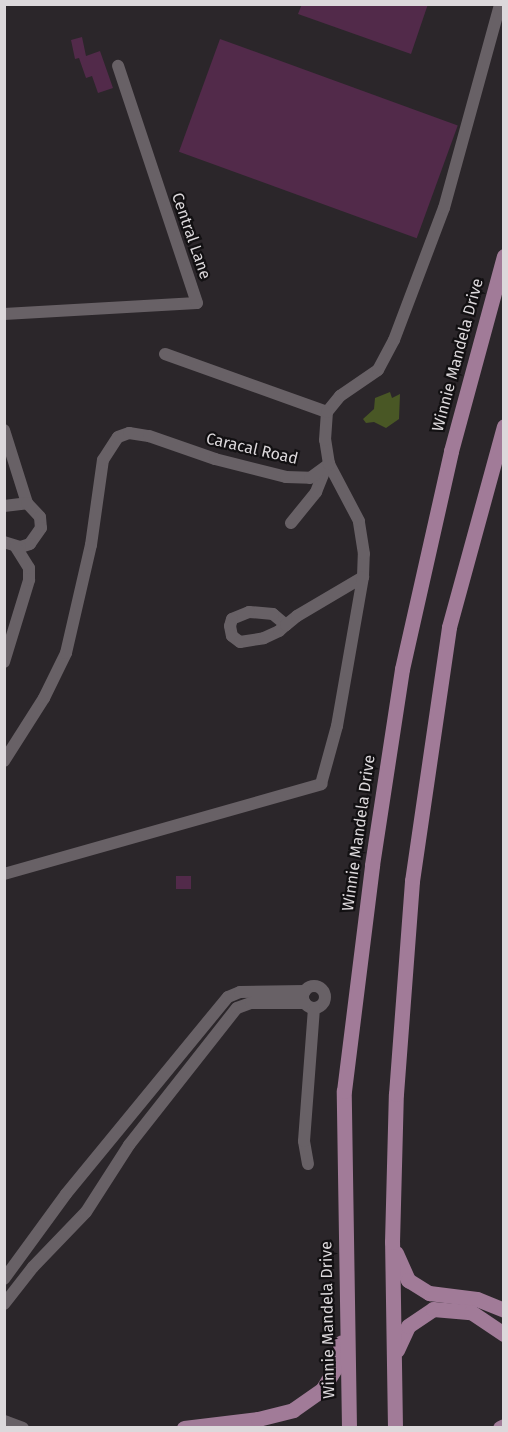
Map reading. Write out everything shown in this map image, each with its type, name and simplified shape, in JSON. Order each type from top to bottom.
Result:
[{"type":"main road","name":"Winnie Mandela Drive","points":[[349,1424],[345,1090],[372,865],[402,669],[451,450],[504,256]]},
{"type":"main road","points":[[395,1423],[392,1242],[402,987],[423,791],[449,627],[504,426]]},
{"type":"main road","points":[[392,1242],[402,1271],[414,1285],[429,1293],[477,1299],[504,1310]]},
{"type":"main road","points":[[184,1428],[278,1416],[309,1401],[322,1390],[336,1367],[346,1307]]},
{"type":"main road","points":[[394,1364],[408,1326],[433,1309],[471,1312],[504,1334]]},
{"type":"street","points":[[291,523],[316,492],[326,468],[327,412],[340,396],[378,370],[394,340],[444,208],[500,4]]},
{"type":"street","name":"Central Lane","points":[[4,314],[197,303],[118,66]]},
{"type":"street","points":[[165,354],[327,412]]},
{"type":"street","points":[[4,430],[27,503],[40,518],[41,528],[30,544],[10,544]]},
{"type":"street","name":"Caracal Road","points":[[4,762],[44,698],[66,653],[91,545],[103,460],[118,437],[129,433],[149,436],[215,459],[286,477],[310,478],[326,468]]},
{"type":"street","points":[[4,874],[321,784],[337,726],[363,578],[364,554],[359,521],[326,468]]},
{"type":"street","points":[[5,505],[27,503]]},
{"type":"street","points":[[4,662],[29,580],[29,568],[10,544]]},
{"type":"street","points":[[286,625],[363,578]]},
{"type":"street","points":[[4,1304],[8,1284],[66,1194],[228,997],[240,992],[308,1000]]},
{"type":"street","points":[[308,1000],[304,1141],[308,1164]]},
{"type":"street","points":[[8,1284],[86,1212],[129,1145],[237,1008],[251,1003],[308,1000]]},
{"type":"street","points":[[4,1421],[23,1428]]},
{"type":"shaded area","points":[[390,392],[392,398],[400,394],[399,419],[386,428],[374,422],[366,423],[363,419],[374,409],[375,398]]},
{"type":"building","points":[[302,4],[428,4],[411,54],[298,14]]},
{"type":"building","points":[[82,37],[86,56],[100,51],[113,88],[98,93],[92,76],[86,78],[79,58],[75,59],[71,40]]},
{"type":"building","points":[[220,39],[458,126],[417,238],[179,152]]},
{"type":"building","points":[[176,876],[191,876],[191,889],[176,889]]}]
